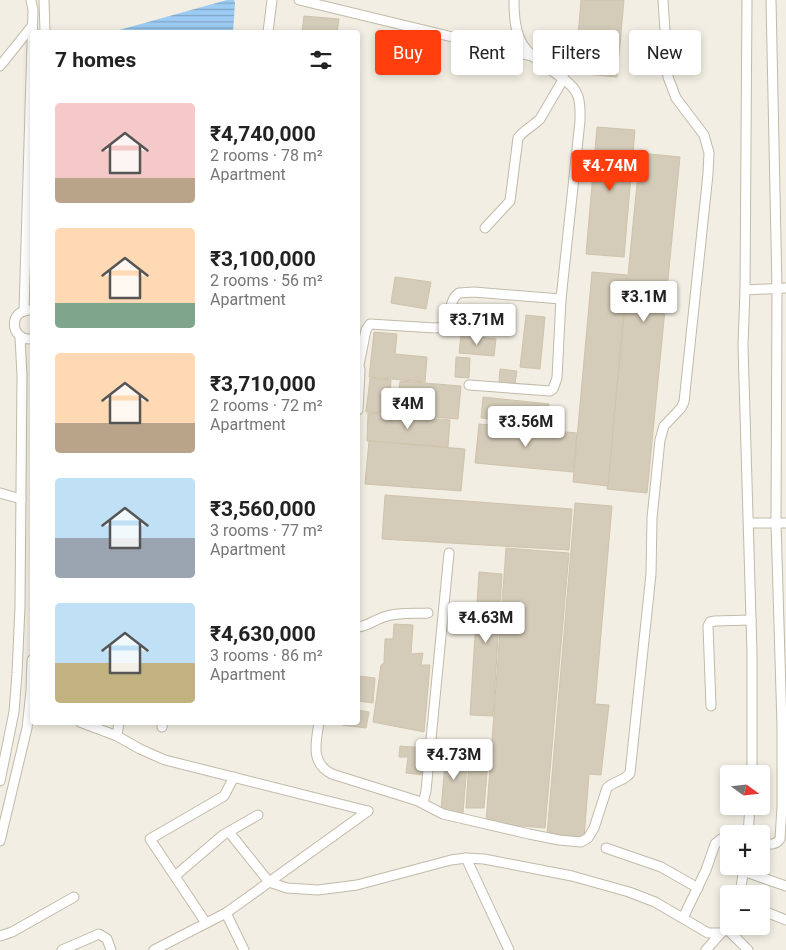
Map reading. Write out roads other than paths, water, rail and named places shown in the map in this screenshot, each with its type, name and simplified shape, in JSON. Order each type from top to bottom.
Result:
[{"type":"street","points":[[31,0],[32,30]]},
{"type":"street","points":[[44,0],[45,30]]},
{"type":"street","points":[[268,30],[272,0]]},
{"type":"street","points":[[299,0],[531,56]]},
{"type":"street","points":[[469,385],[550,391],[553,389],[557,378],[561,299],[580,121],[580,104],[577,93],[564,78],[531,56],[520,41],[516,29],[514,0]]},
{"type":"street","points":[[319,725],[316,753],[319,762],[325,770],[332,774],[423,803],[443,814],[559,840],[581,842],[585,840],[591,833],[606,788],[626,778],[630,773],[651,574],[652,518],[660,440],[664,426],[681,408],[684,402],[709,153],[704,135],[676,98],[670,86],[666,56],[664,0]]},
{"type":"street","points":[[747,0],[743,345],[751,620],[752,765]]},
{"type":"street","points":[[770,845],[777,843],[781,834],[782,726],[776,523],[781,288],[771,0]]},
{"type":"street","points":[[0,66],[32,26]]},
{"type":"street","points":[[485,228],[510,201],[518,138],[522,132],[540,119],[564,78]]},
{"type":"street","points":[[0,781],[14,712],[20,607],[22,375],[20,337],[14,325],[17,316],[28,310],[30,168]]},
{"type":"street","points":[[745,290],[781,288]]},
{"type":"street","points":[[360,355],[364,336],[370,324],[435,328],[444,326],[448,321],[453,299],[458,293],[474,292],[561,299]]},
{"type":"street","points":[[20,337],[30,339]]},
{"type":"street","points":[[0,493],[21,499]]},
{"type":"street","points":[[748,523],[786,524]]},
{"type":"street","points":[[423,803],[426,791],[449,553]]},
{"type":"street","points":[[360,628],[391,615],[428,613]]},
{"type":"street","points":[[711,706],[708,626],[710,622],[715,621],[751,620]]},
{"type":"street","points":[[0,841],[27,728],[30,700]]},
{"type":"street","points":[[88,725],[117,736],[165,760],[368,811],[226,913],[154,950]]},
{"type":"street","points":[[117,736],[119,725]]},
{"type":"street","points":[[206,923],[150,839],[224,796],[234,777]]},
{"type":"street","points":[[175,876],[202,852],[229,832],[258,816]]},
{"type":"street","points":[[229,832],[269,882],[286,888],[318,890],[364,884],[451,860],[466,858],[484,859],[582,878],[629,892],[655,902],[708,933],[720,930]]},
{"type":"street","points":[[683,918],[698,888],[715,844],[720,840]]},
{"type":"street","points":[[606,848],[661,867],[698,888]]},
{"type":"street","points":[[466,858],[509,950]]},
{"type":"street","points":[[759,875],[786,886]]},
{"type":"street","points":[[0,936],[12,932],[74,897]]},
{"type":"street","points":[[226,913],[244,950]]},
{"type":"street","points":[[770,914],[786,920]]},
{"type":"street","points":[[62,950],[99,934],[106,939],[112,950]]},
{"type":"street","points":[[706,950],[720,935]]},
{"type":"street","points":[[732,935],[748,950]]},
{"type":"water","points":[[227,0],[234,0],[235,3],[233,30],[119,30]]}]
